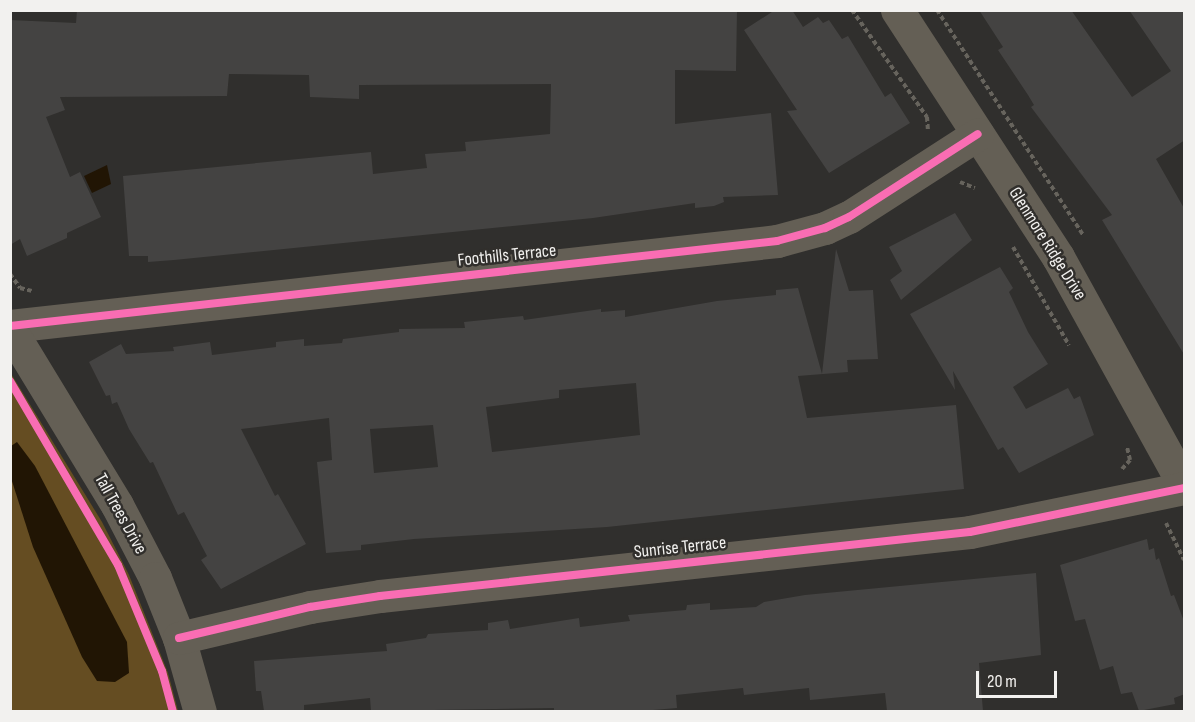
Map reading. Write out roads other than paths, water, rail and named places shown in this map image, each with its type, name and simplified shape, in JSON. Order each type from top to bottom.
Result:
[{"type":"street","name":"Glenmore Ridge Drive","points":[[897,10],[1058,257],[1185,486]]},
{"type":"street","name":"Foothills Terrace","points":[[10,327],[777,241],[825,228],[849,217],[978,134]]},
{"type":"street","name":"Tall Trees Drive","points":[[10,327],[117,505],[155,578],[179,638],[200,711]]},
{"type":"street","name":"Sunrise Terrace","points":[[179,638],[290,611],[380,596],[970,532],[1185,486]]}]
